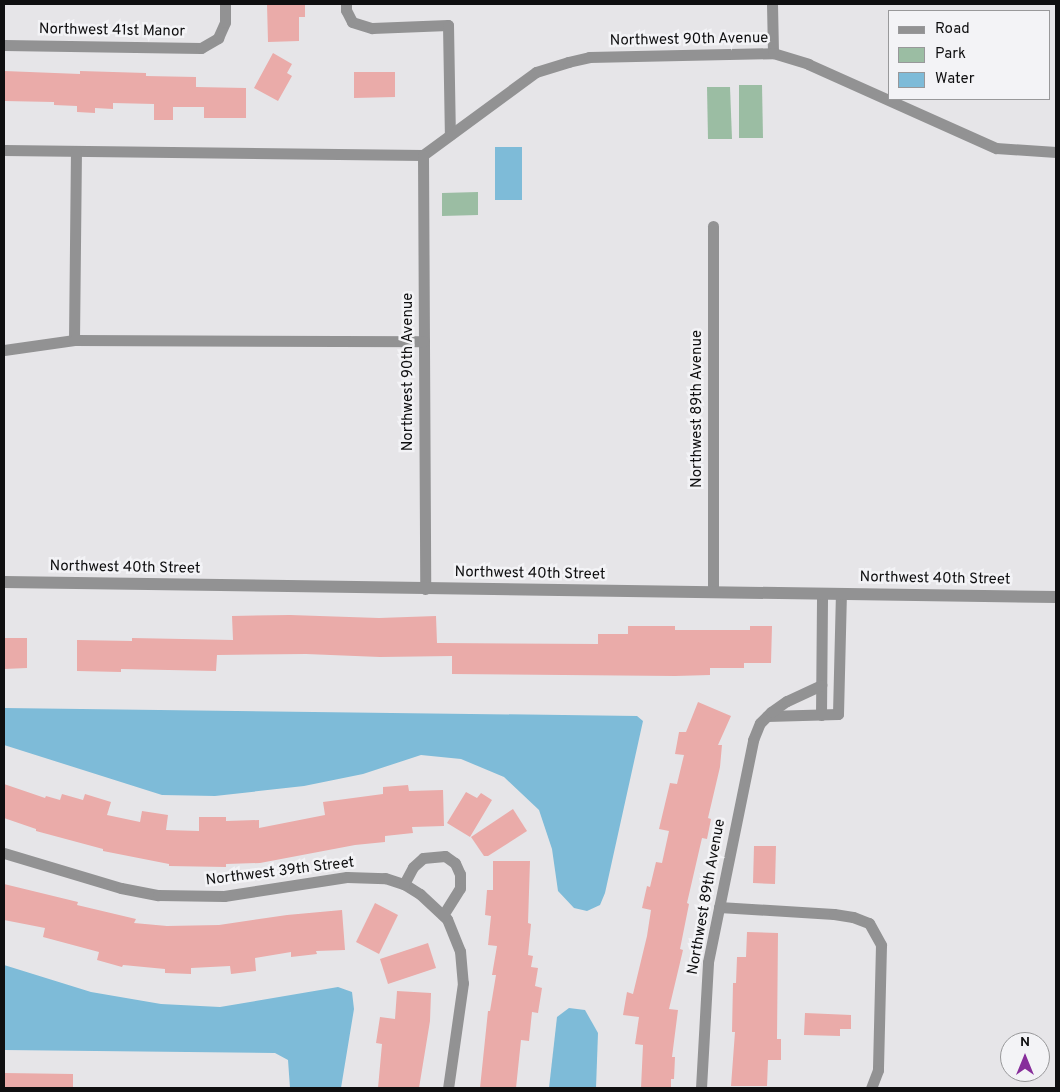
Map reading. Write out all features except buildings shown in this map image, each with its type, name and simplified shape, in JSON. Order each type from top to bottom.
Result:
[{"type":"street","name":"Northwest 41st Manor","points":[[4,45],[201,48],[218,38],[225,22],[225,4]]},
{"type":"street","points":[[346,4],[346,10],[352,22],[372,28],[448,25],[450,135]]},
{"type":"street","points":[[772,4],[773,53]]},
{"type":"street","name":"Northwest 90th Avenue","points":[[425,589],[423,154],[536,72],[590,57],[773,53],[808,64],[888,100]]},
{"type":"street","name":"Northwest 90th Avenue","points":[[889,100],[996,148],[1056,152]]},
{"type":"street","points":[[4,150],[423,154]]},
{"type":"street","points":[[74,340],[76,151]]},
{"type":"street","name":"Northwest 89th Avenue","points":[[713,226],[713,592]]},
{"type":"street","points":[[4,350],[74,340],[424,341]]},
{"type":"street","name":"Northwest 40th Street","points":[[4,582],[1056,598]]},
{"type":"street","points":[[821,714],[822,593]]},
{"type":"street","points":[[767,716],[838,714],[841,594]]},
{"type":"street","name":"Northwest 89th Avenue","points":[[701,1088],[708,962],[752,740],[760,723],[767,716],[788,701],[821,686]]},
{"type":"street","name":"Northwest 39th Street","points":[[4,853],[121,888],[158,895],[224,896],[347,877],[385,878],[404,884],[420,894],[443,915],[455,937],[463,967],[461,1000],[448,1088]]},
{"type":"street","points":[[404,884],[413,867],[423,858],[444,856],[455,863],[460,874],[460,888],[443,915]]},
{"type":"street","points":[[719,906],[834,914],[853,917],[869,923],[881,945],[878,1070],[872,1087]]},
{"type":"green space","points":[[739,85],[762,85],[763,138],[739,138]]},
{"type":"green space","points":[[707,87],[730,87],[732,139],[708,139]]},
{"type":"green space","points":[[478,192],[478,215],[442,216],[442,193]]},
{"type":"water","points":[[495,147],[522,147],[522,200],[495,200]]},
{"type":"water","points":[[4,708],[637,716],[643,721],[605,893],[600,905],[587,911],[574,908],[558,891],[552,849],[539,810],[504,777],[461,759],[421,755],[363,774],[304,786],[215,796],[162,795],[4,745]]},
{"type":"water","points":[[4,965],[91,992],[161,1004],[220,1007],[338,987],[352,992],[354,1009],[341,1088],[290,1088],[288,1060],[275,1053],[4,1050]]},
{"type":"water","points":[[569,1008],[585,1010],[598,1033],[596,1088],[549,1088],[557,1017]]}]
